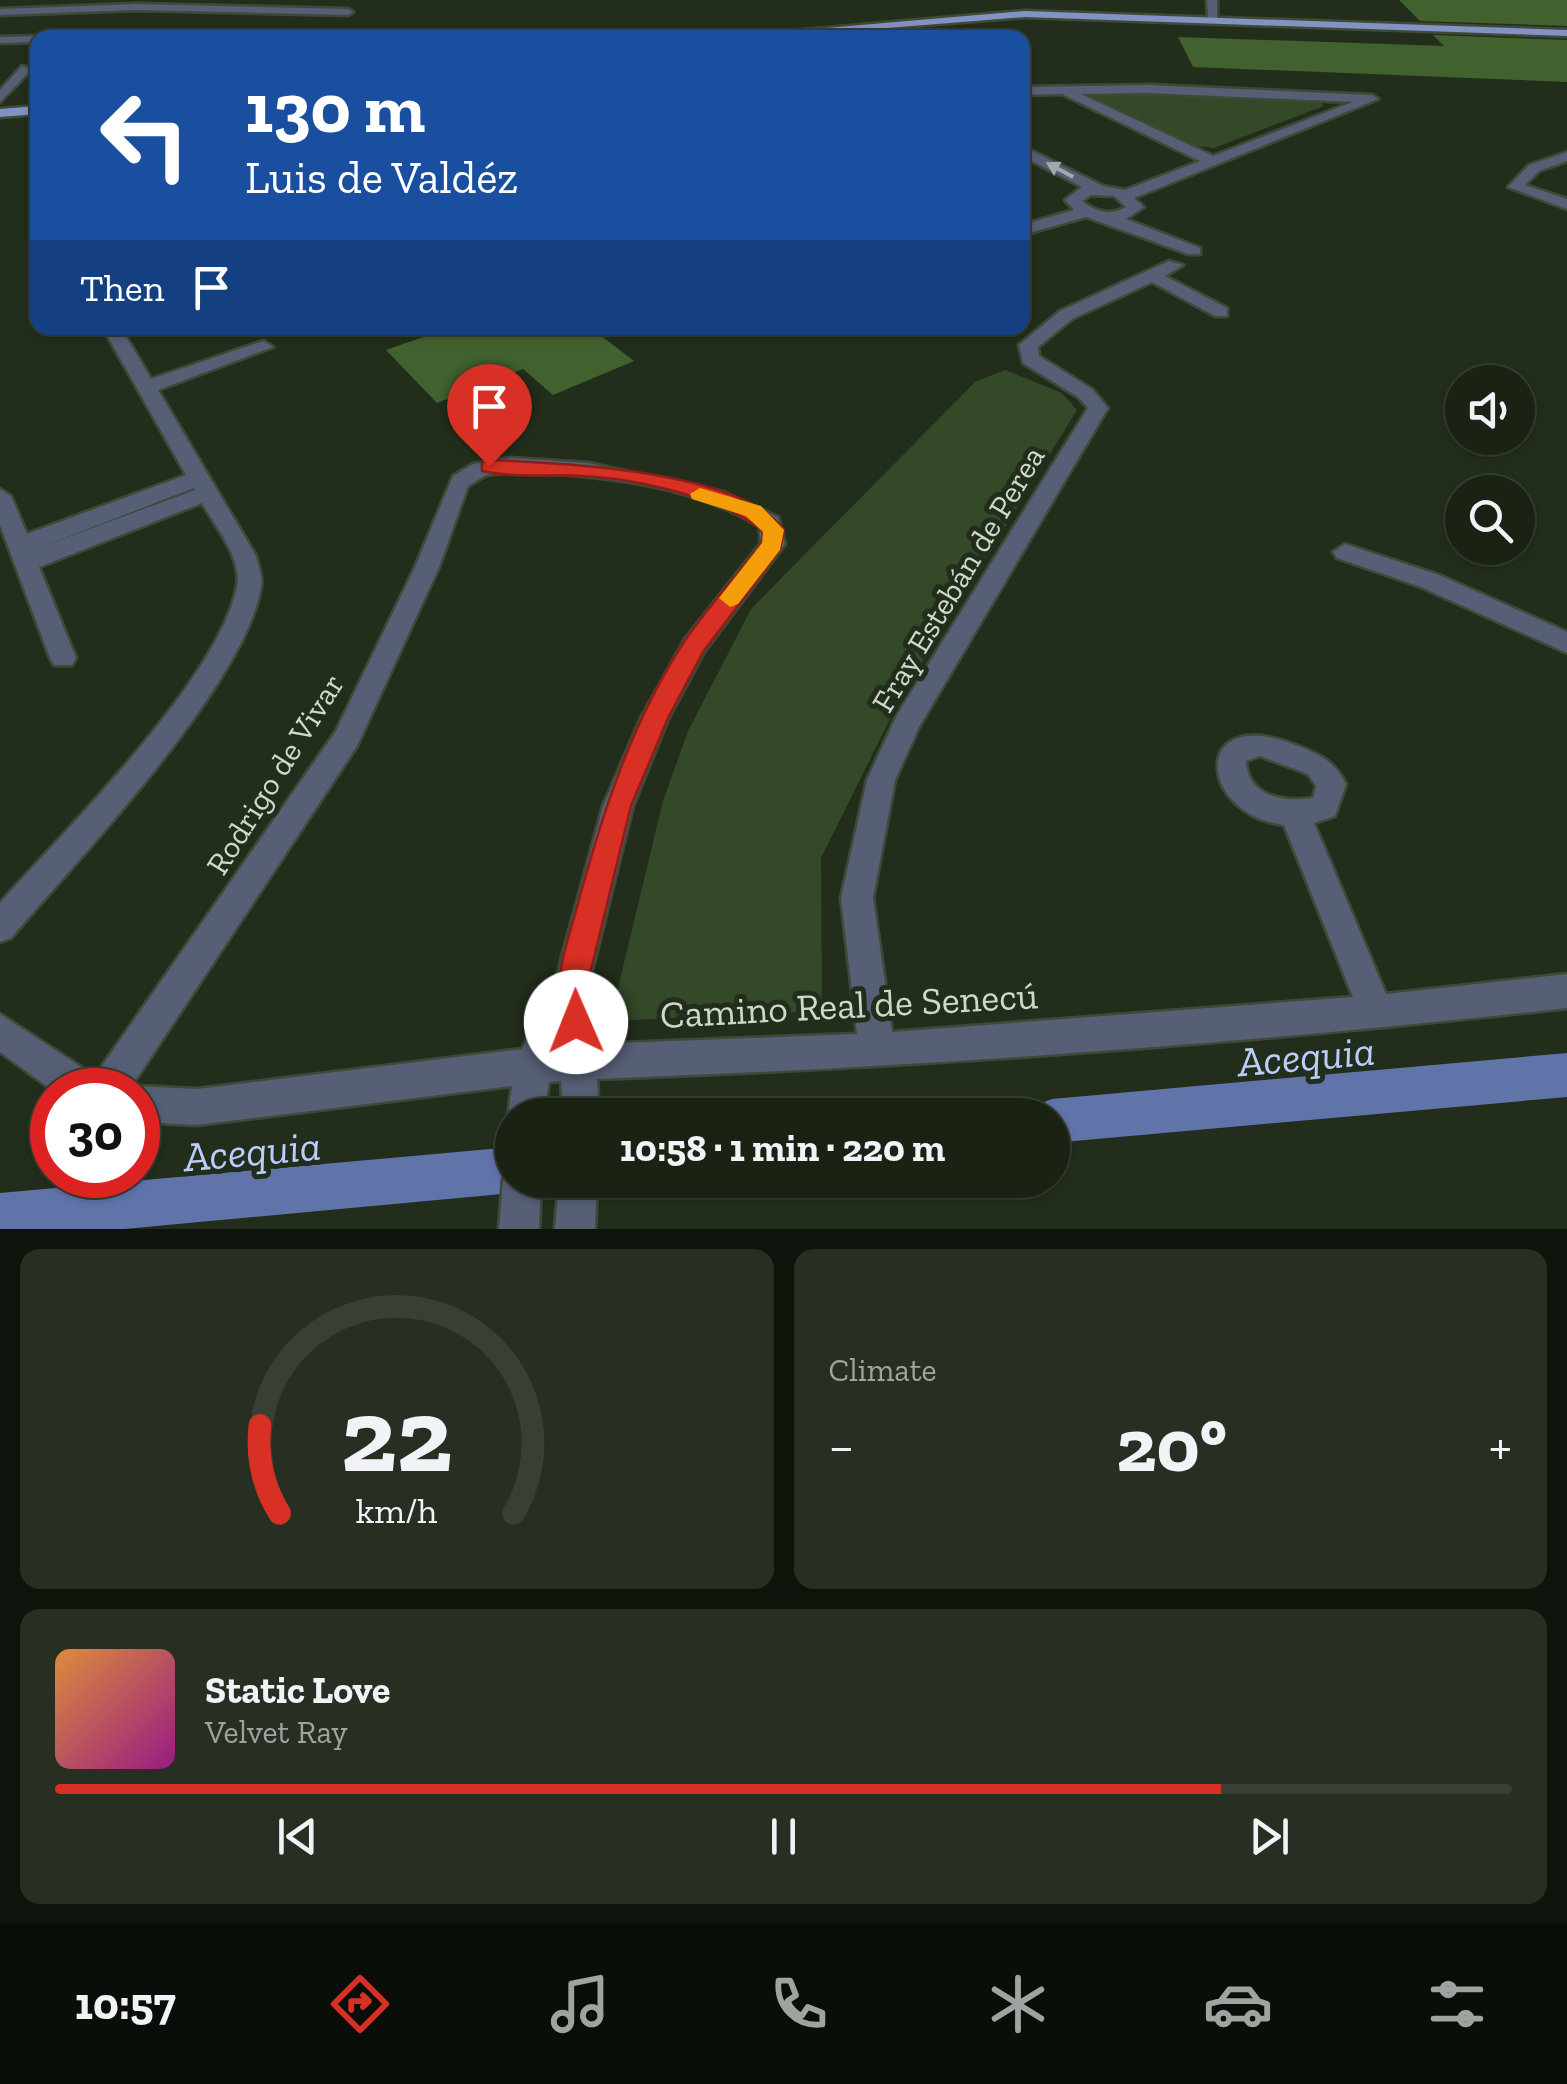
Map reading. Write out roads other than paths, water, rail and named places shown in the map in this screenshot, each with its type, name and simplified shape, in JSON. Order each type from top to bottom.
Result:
[{"type":"main road","points":[[848,30],[983,22],[1213,20],[1567,33]]},
{"type":"main road","points":[[921,30],[983,22],[1567,44]]},
{"type":"main road","points":[[0,98],[30,96]]},
{"type":"main road","points":[[0,113],[30,111]]},
{"type":"street","points":[[183,30],[228,0]]},
{"type":"street","points":[[1212,0],[1213,20]]},
{"type":"street","points":[[0,12],[348,12]]},
{"type":"street","points":[[0,40],[30,39]]},
{"type":"street","points":[[0,71],[30,69]]},
{"type":"street","points":[[0,98],[30,71]]},
{"type":"street","points":[[1060,88],[1213,162]]},
{"type":"street","points":[[1030,90],[1377,97],[1213,162],[1108,217]]},
{"type":"street","points":[[1030,154],[1130,203],[1168,230],[1174,258]]},
{"type":"street","points":[[1567,156],[1534,168],[1515,187],[1567,204]]},
{"type":"street","points":[[1030,171],[1074,196],[1097,189]]},
{"type":"street","points":[[1074,196],[1075,205],[1086,212],[1108,217],[1174,258],[1222,312]]},
{"type":"street","points":[[1030,228],[1086,212]]},
{"type":"street","name":"Fray Estebán de Perea","points":[[877,1050],[858,898],[881,780],[907,723],[1098,408],[1085,393],[1030,359],[1028,345],[1066,315],[1174,258]]},
{"type":"street","points":[[0,927],[190,700],[242,610],[250,581],[244,556],[116,335]]},
{"type":"street","points":[[144,388],[264,347]]},
{"type":"street","name":"Rodrigo de Vivar","points":[[123,1068],[347,738],[427,567],[452,494],[466,476],[489,466],[588,470],[626,476],[753,511],[774,530],[773,544],[694,646],[656,718],[618,806],[572,982]]},
{"type":"street","points":[[23,554],[202,485]]},
{"type":"street","points":[[0,496],[63,658]]},
{"type":"street","points":[[1344,552],[1430,582],[1567,643]]},
{"type":"street","points":[[1294,814],[1376,1012]]},
{"type":"street","points":[[572,982],[581,1098]]},
{"type":"street","points":[[528,1098],[533,1065],[572,982]]},
{"type":"street","name":"Camino Real de Senecú","points":[[160,1105],[198,1107],[533,1065],[877,1050],[1376,1012],[1567,991]]},
{"type":"street","points":[[0,1031],[51,1068]]},
{"type":"street","points":[[519,1227],[521,1198]]},
{"type":"street","points":[[575,1225],[577,1198]]},
{"type":"waterway","name":"Acequia","points":[[1070,1119],[1567,1075]]},
{"type":"waterway","name":"Acequia","points":[[0,1217],[495,1172]]}]
